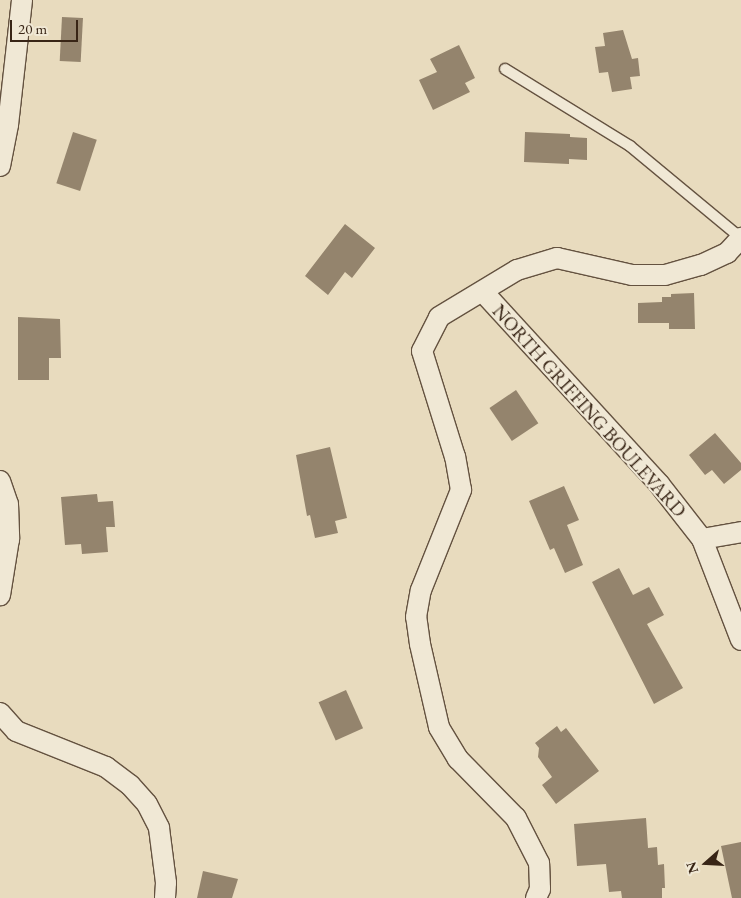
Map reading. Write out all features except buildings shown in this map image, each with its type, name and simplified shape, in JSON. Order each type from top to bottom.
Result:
[{"type":"street","points":[[0,166],[8,125],[22,0]]},
{"type":"street","name":"NORTH GRIFFING BOULEVARD","points":[[536,898],[540,889],[539,863],[516,818],[458,759],[439,727],[416,617],[421,590],[461,490],[455,456],[422,351],[439,317],[484,293],[517,270],[557,258],[632,275],[664,275],[701,265],[727,253],[741,238]]},
{"type":"street","name":"NORTH GRIFFING BOULEVARD","points":[[484,293],[659,484],[702,539],[741,640]]},
{"type":"street","points":[[0,481],[8,504],[9,539],[0,595]]},
{"type":"street","points":[[702,539],[741,532]]},
{"type":"street","points":[[0,713],[16,731],[106,767],[130,785],[147,804],[159,828],[166,883],[164,898]]},
{"type":"lane","points":[[505,69],[630,146],[741,238]]}]
